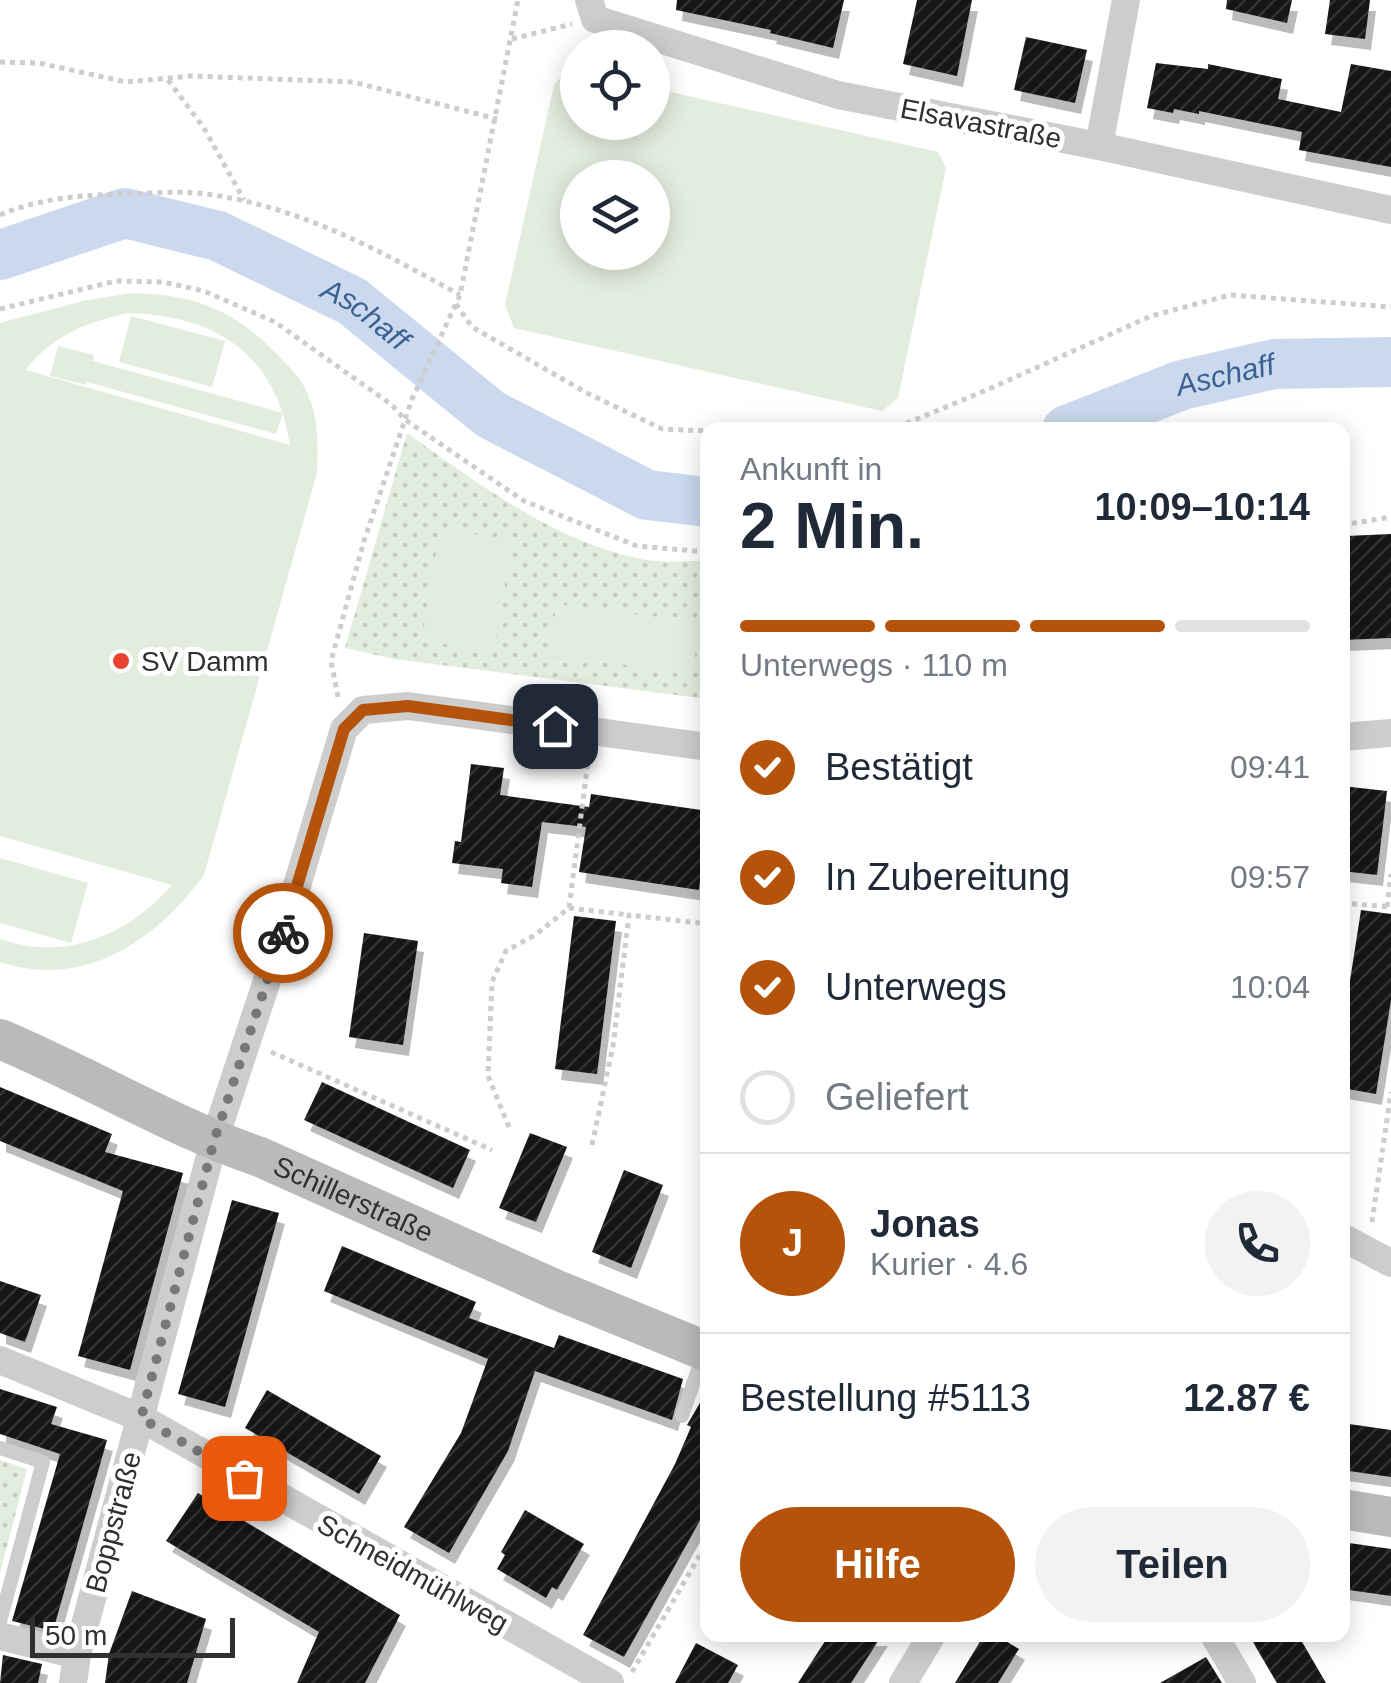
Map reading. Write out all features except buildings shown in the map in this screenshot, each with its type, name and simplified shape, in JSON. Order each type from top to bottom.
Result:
[{"type":"main road","name":"Schillerstraße","points":[[0,1040],[81,1074],[214,1141],[260,1157],[558,1290],[700,1349]]},
{"type":"main road","points":[[1350,1510],[1391,1516]]},
{"type":"street","points":[[1099,146],[1126,0]]},
{"type":"street","name":"Elsavastraße","points":[[592,9],[838,95],[1099,146],[1391,210]]},
{"type":"street","points":[[344,729],[363,710],[408,706],[700,746]]},
{"type":"street","name":"Boppstraße","points":[[73,1683],[77,1654],[214,1141],[344,729]]},
{"type":"street","points":[[1350,736],[1391,733]]},
{"type":"street","points":[[1350,1242],[1379,1258]]},
{"type":"street","name":"Schneidmühlweg","points":[[0,1360],[141,1418],[610,1683]]},
{"type":"street","points":[[0,1636],[77,1654]]},
{"type":"street","points":[[904,1683],[928,1642]]},
{"type":"street","points":[[1218,1642],[1242,1683]]},
{"type":"lane","points":[[682,1416],[700,1367]]},
{"type":"lane","points":[[0,1448],[43,1462],[0,1622]]},
{"type":"path","points":[[344,729],[331,661],[404,418],[460,294],[518,0]]},
{"type":"path","points":[[512,39],[592,9]]},
{"type":"path","points":[[0,62],[39,63],[126,82],[191,76],[354,82],[497,120]]},
{"type":"path","points":[[160,80],[167,78],[204,128],[244,200]]},
{"type":"path","points":[[0,215],[88,195],[194,192],[244,200],[280,209],[378,249],[460,294]]},
{"type":"path","points":[[0,309],[116,281],[163,282],[204,291],[275,322],[524,501],[637,546],[700,551]]},
{"type":"path","points":[[910,422],[1150,316],[1230,296],[1391,308]]},
{"type":"path","points":[[456,304],[472,327],[587,394],[662,429],[700,431]]},
{"type":"path","points":[[1350,523],[1391,517]]},
{"type":"path","points":[[509,1127],[488,1076],[492,982],[506,952],[535,936],[569,908],[592,732]]},
{"type":"path","points":[[1350,904],[1389,907],[1391,874]]},
{"type":"path","points":[[569,908],[700,923]]},
{"type":"path","points":[[592,1145],[613,1046],[629,915]]},
{"type":"path","points":[[247,1042],[492,1150]]},
{"type":"path","points":[[1379,1258],[1391,1092]]},
{"type":"path","points":[[626,1683],[700,1555]]},
{"type":"green space","points":[[560,78],[560,140],[670,140],[670,92],[938,152],[946,168],[898,398],[882,411],[514,328],[505,305],[554,85]]},
{"type":"green space","name":"SV Damm","points":[[131,293],[174,297],[228,315],[261,338],[306,391],[316,425],[317,473],[204,875],[164,920],[116,953],[89,964],[31,969],[0,962],[0,939],[49,947],[94,939],[136,918],[172,885],[0,836],[0,323]],"holes":[[[129,313],[190,322],[238,346],[271,387],[290,445],[26,370],[59,339],[85,326]]]},
{"type":"green space","points":[[131,316],[225,341],[212,387],[119,362]]},
{"type":"green space","points":[[58,346],[94,355],[93,361],[283,413],[276,434],[87,382],[86,385],[50,376]]},
{"type":"green space","points":[[407,433],[520,510],[582,541],[647,560],[700,561],[700,698],[394,659],[345,648]]},
{"type":"green space","points":[[440,528],[512,540],[494,652],[422,640]]},
{"type":"green space","points":[[556,604],[699,622],[693,673],[550,656]]},
{"type":"green space","points":[[0,858],[88,883],[71,943],[0,923]]},
{"type":"green space","points":[[0,1460],[27,1469],[0,1574]]},
{"type":"waterway","name":"Aschaff","points":[[0,255],[125,213],[218,236],[352,301],[490,414],[647,495],[700,501]]},
{"type":"waterway","name":"Aschaff","points":[[1087,422],[1182,385],[1274,364],[1391,362]]},
{"type":"way so far","points":[[244,1478],[141,1418],[214,1141],[283,933]]},
{"type":"place","name":"SV Damm","points":[[121,661]]},
{"type":"route","points":[[283,933],[344,729],[363,710],[408,706],[555,726]]}]
